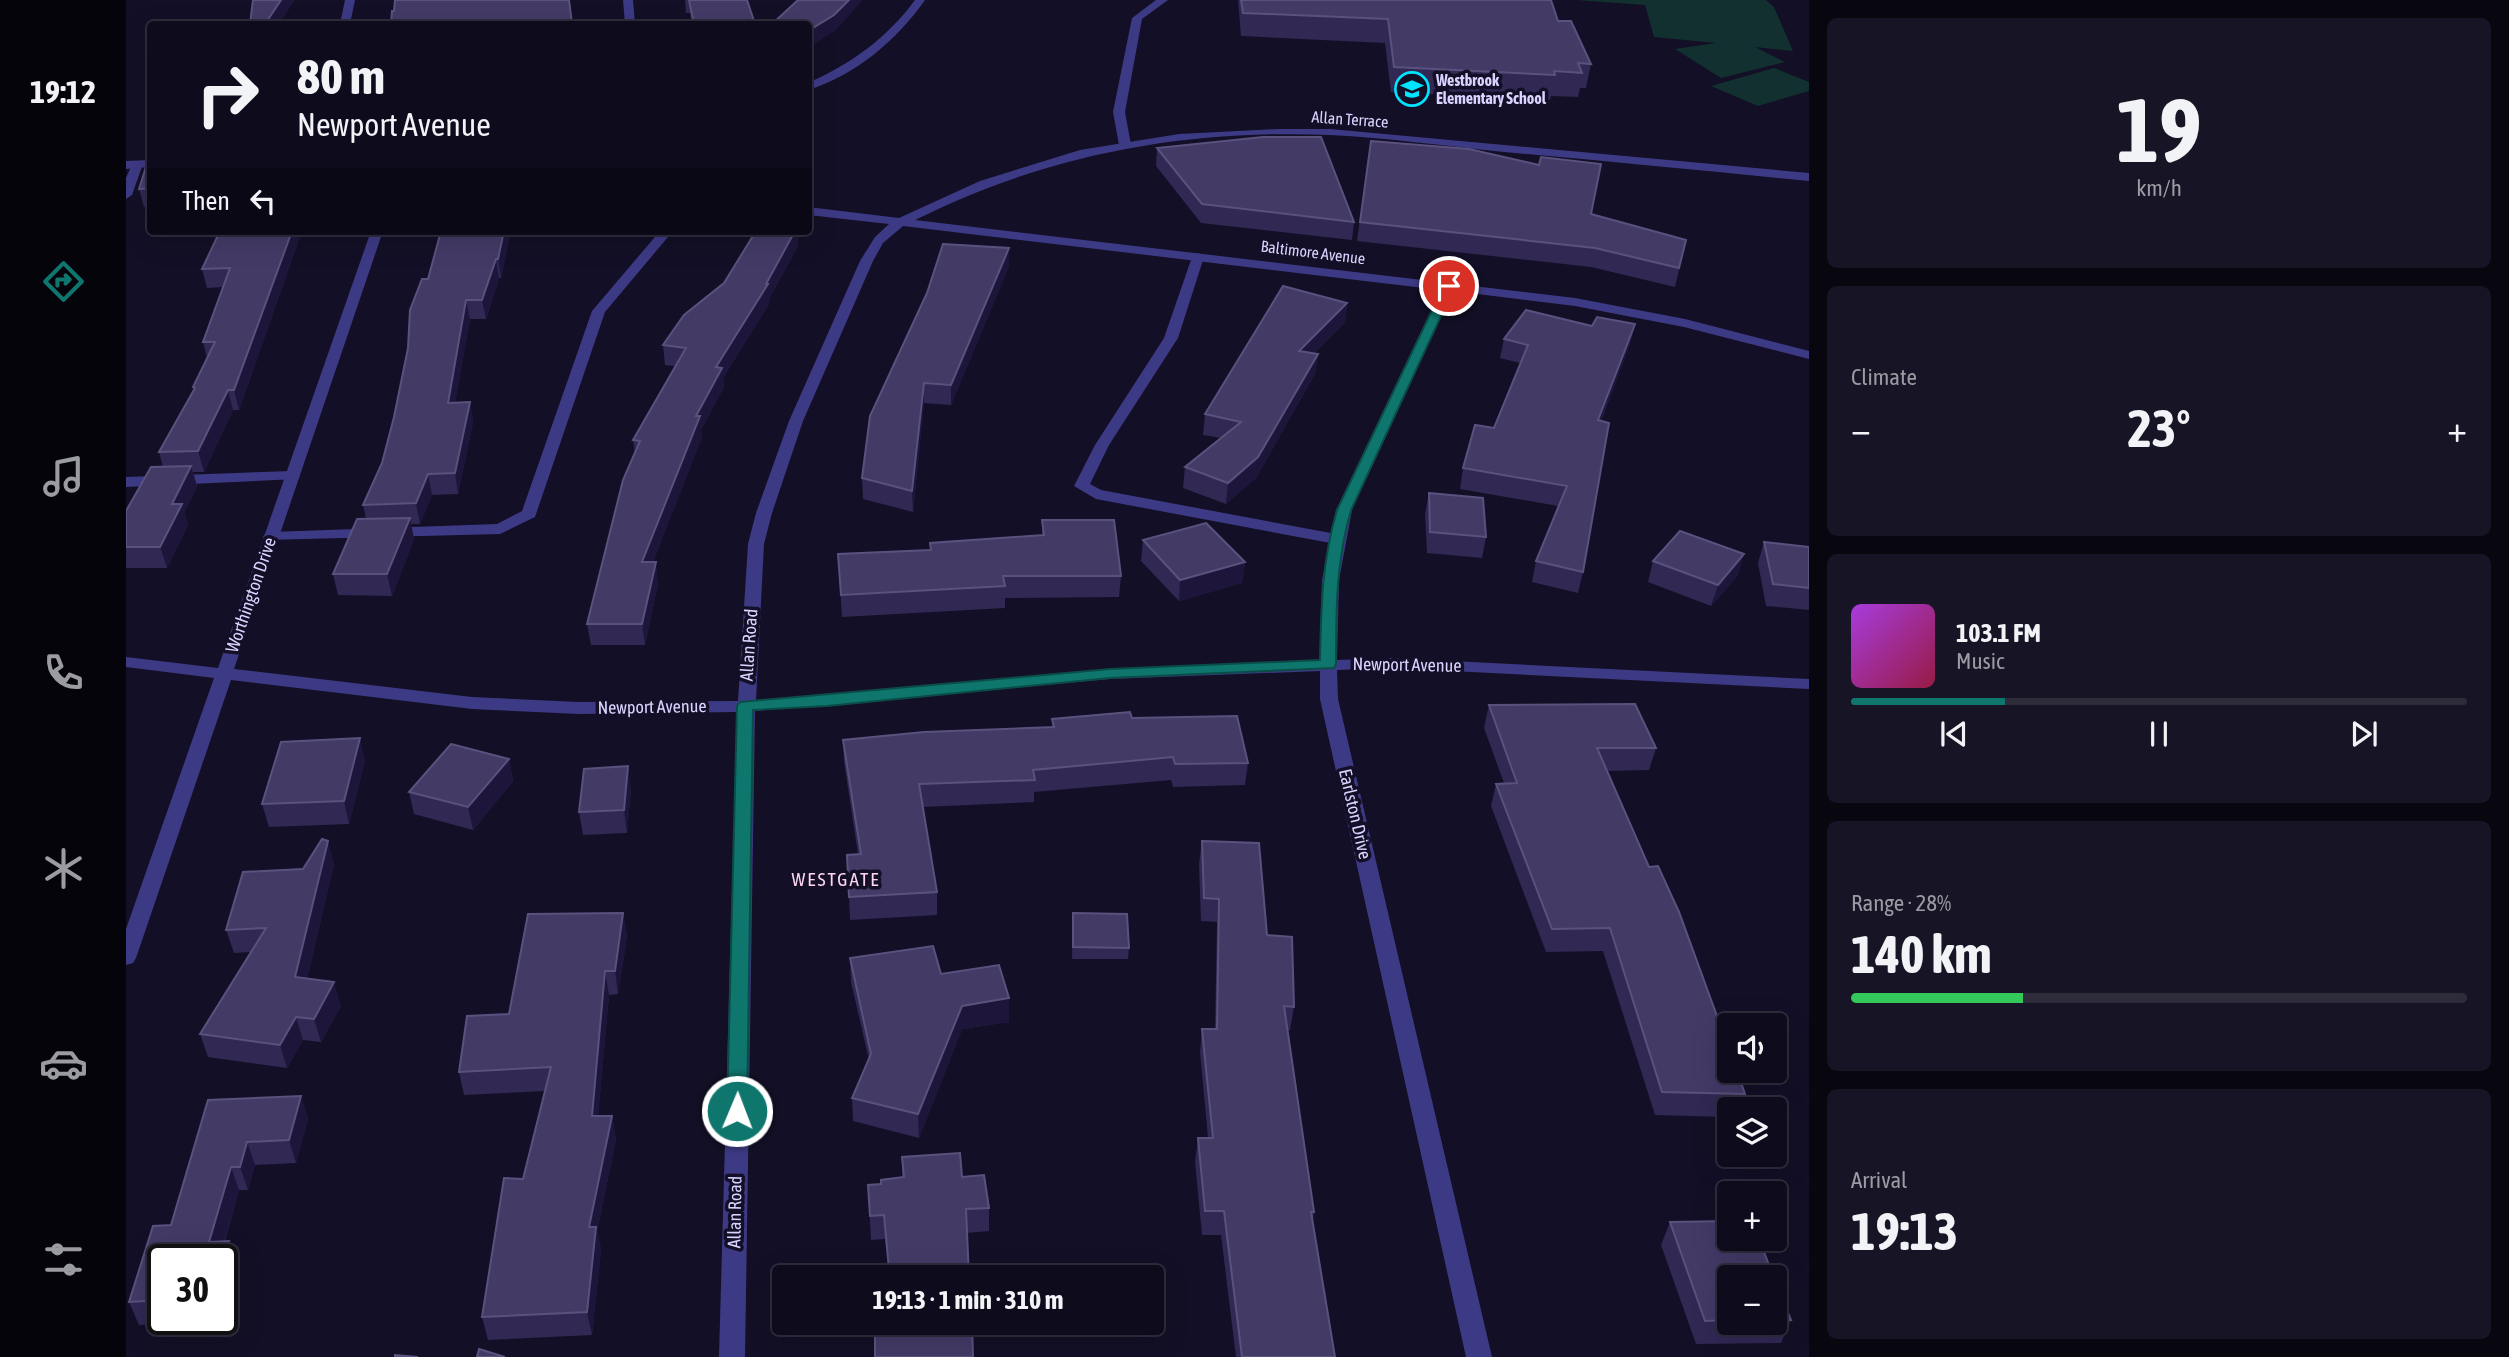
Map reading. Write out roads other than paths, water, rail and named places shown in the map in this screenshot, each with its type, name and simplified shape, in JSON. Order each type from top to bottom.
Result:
[{"type":"street","points":[[346,21],[350,0]]},
{"type":"street","points":[[628,0],[630,21]]},
{"type":"street","points":[[812,85],[856,62],[906,21],[920,0]]},
{"type":"street","points":[[1125,145],[1119,112],[1137,18],[1163,0]]},
{"type":"street","name":"Allan Terrace","points":[[903,222],[979,184],[1023,168],[1162,138],[1266,131],[1330,132],[1809,177]]},
{"type":"street","points":[[126,195],[132,165]]},
{"type":"street","name":"Baltimore Avenue","points":[[812,211],[1574,302],[1673,320],[1809,355]]},
{"type":"street","name":"Allan Road","points":[[732,1357],[745,706],[756,544],[762,517],[810,386],[879,239],[903,222]]},
{"type":"street","name":"Worthington Drive","points":[[126,958],[376,235]]},
{"type":"street","points":[[271,537],[500,528],[530,514],[599,312],[664,235]]},
{"type":"street","points":[[1198,257],[1171,338],[1102,445],[1082,486],[1096,494],[1336,539]]},
{"type":"street","name":"Earlston Drive","points":[[1449,286],[1344,510],[1328,589],[1328,664],[1329,699],[1479,1357]]},
{"type":"street","points":[[126,482],[292,476]]},
{"type":"street","name":"Newport Avenue","points":[[126,662],[472,703],[579,708],[745,706],[827,701],[1110,674],[1328,664],[1392,663],[1809,684]]},
{"type":"place","name":"Westbrook Elementary School","points":[[1412,89]]},
{"type":"district","name":"WESTGATE","points":[[836,879]]}]
